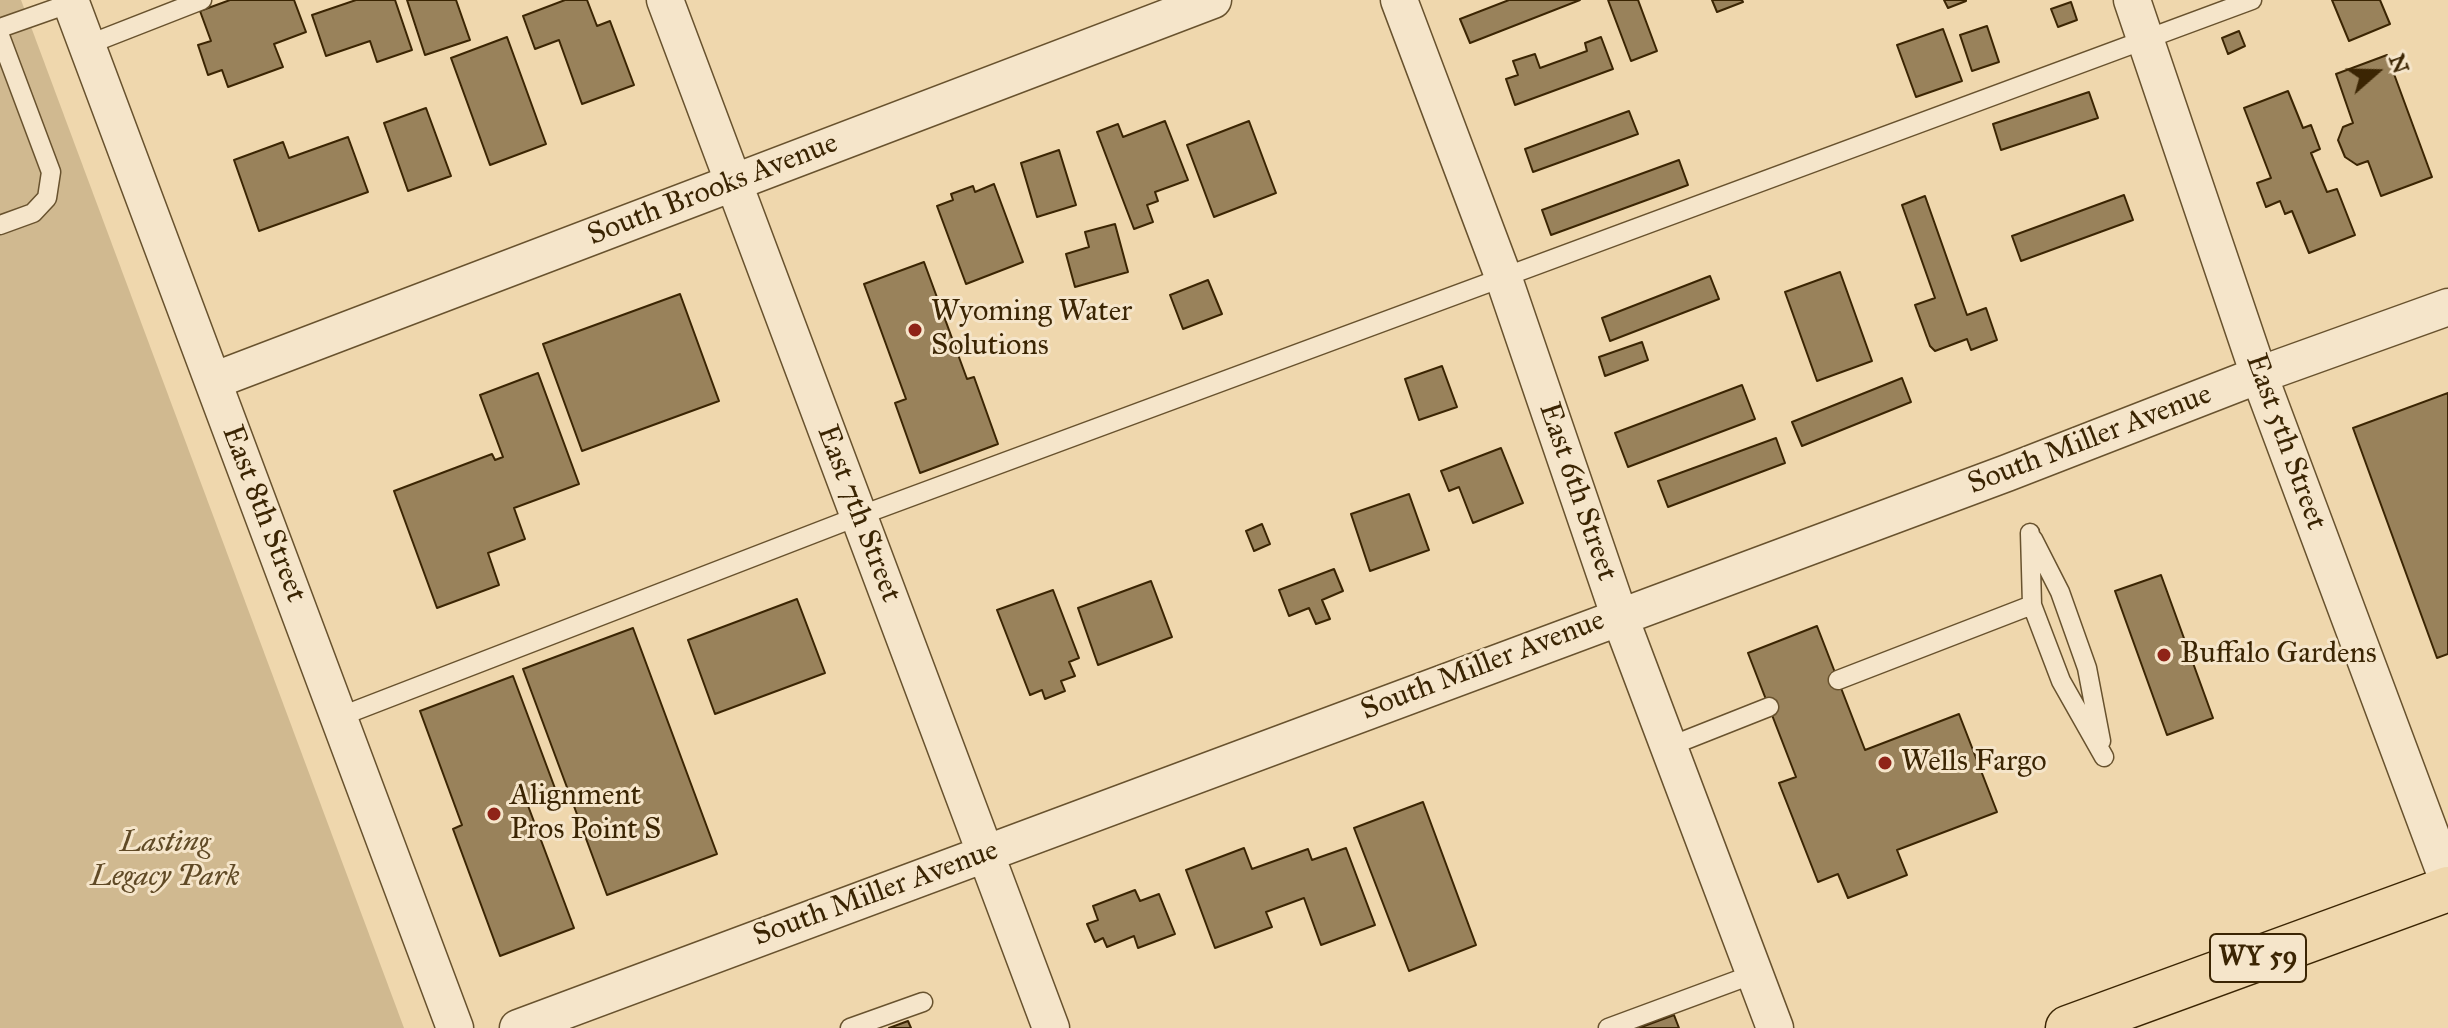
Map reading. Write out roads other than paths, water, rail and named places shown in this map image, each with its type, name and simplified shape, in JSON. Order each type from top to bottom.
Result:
[{"type":"main road","name":"WY 59","points":[[2068,1028],[2135,1016],[2448,889]]},
{"type":"street","name":"East 7th Street","points":[[665,0],[1051,1028]]},
{"type":"street","name":"South Brooks Avenue","points":[[213,381],[1213,0]]},
{"type":"street","name":"East 6th Street","points":[[1399,0],[1503,276],[1619,615],[1775,1028]]},
{"type":"street","name":"East 5th Street","points":[[2132,0],[2259,375],[2448,881]]},
{"type":"street","name":"East 8th Street","points":[[71,1],[455,1028]]},
{"type":"street","name":"South Miller Avenue","points":[[518,1028],[1619,615],[2007,473],[2259,375],[2448,307]]},
{"type":"lane","points":[[87,45],[202,0]]},
{"type":"lane","points":[[339,717],[859,516],[2252,0]]},
{"type":"lane","points":[[0,28],[71,1]]},
{"type":"lane","points":[[0,36],[51,172],[47,198],[33,213],[0,225]]},
{"type":"lane","points":[[2030,533],[2060,592],[2087,668],[2104,757],[2061,681],[2032,605],[2030,533]]},
{"type":"lane","points":[[1838,680],[2032,605]]},
{"type":"lane","points":[[1668,747],[1769,707]]},
{"type":"lane","points":[[1608,1028],[1754,974]]},
{"type":"lane","points":[[850,1028],[923,1002]]},
{"type":"place","name":"Wyoming Water Solutions","points":[[915,330]]},
{"type":"place","name":"Buffalo Gardens","points":[[2164,655]]},
{"type":"place","name":"Wells Fargo","points":[[1885,763]]},
{"type":"place","name":"Alignment Pros Point S","points":[[494,814]]},
{"type":"park label","name":"Lasting Legacy Park","points":[[165,861]]}]
